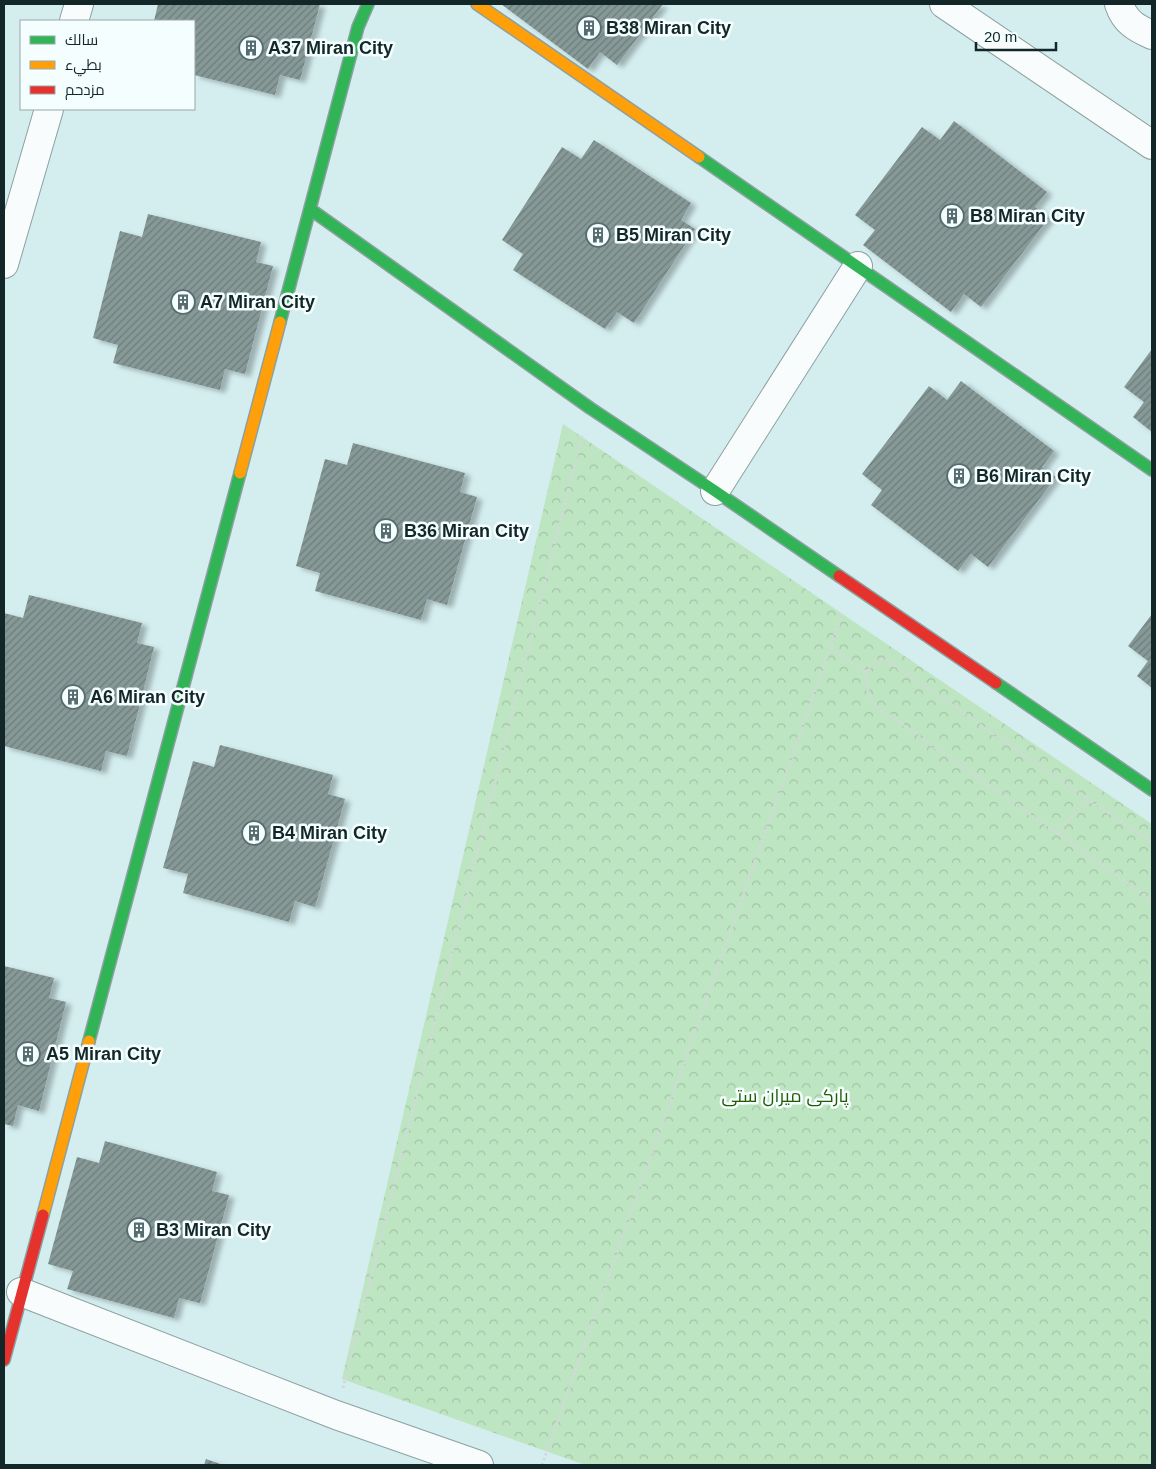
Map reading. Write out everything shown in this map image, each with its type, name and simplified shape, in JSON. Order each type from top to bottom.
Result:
[{"type":"street","points":[[74,20],[79,4]]},
{"type":"street","points":[[4,1360],[358,26],[368,4]]},
{"type":"street","points":[[477,4],[1152,470]]},
{"type":"street","points":[[944,4],[1152,144]]},
{"type":"street","points":[[1119,4],[1122,12],[1132,25],[1152,35]]},
{"type":"street","points":[[4,264],[49,110]]},
{"type":"street","points":[[310,209],[590,408],[715,491],[1152,790]]},
{"type":"street","points":[[715,491],[858,266]]},
{"type":"street","points":[[21,1292],[336,1415],[479,1465]]},
{"type":"path","points":[[336,1415],[590,408]]},
{"type":"path","points":[[542,1465],[852,586]]},
{"type":"path","points":[[831,648],[866,672]]},
{"type":"path","points":[[1152,843],[886,660],[875,660],[866,672],[868,692],[875,704],[1152,900]]},
{"type":"path","points":[[1058,833],[1087,798]]},
{"type":"green space","name":"پارکی میران ستی","points":[[563,424],[1152,824],[1152,1465],[585,1465],[342,1379]]},
{"type":"building","name":"A37 Miran City","points":[[158,4],[320,4],[300,80],[280,75],[275,95],[195,75],[195,20],[154,20]]},
{"type":"building","name":"B38 Miran City","points":[[501,4],[663,4],[617,65],[600,52],[588,69]]},
{"type":"building","name":"B8 Miran City","points":[[954,121],[1047,192],[1035,207],[1049,218],[981,307],[964,294],[951,312],[863,245],[875,230],[855,215],[922,127],[940,140]]},
{"type":"building","name":"B5 Miran City","points":[[594,140],[691,203],[681,220],[695,229],[634,323],[617,312],[605,329],[513,270],[523,254],[502,240],[562,147],[581,159]]},
{"type":"building","name":"A7 Miran City","points":[[148,214],[261,242],[256,262],[273,266],[245,374],[225,369],[220,390],[113,363],[118,345],[93,338],[120,231],[142,237]]},
{"type":"building","points":[[1152,349],[1152,432],[1133,417],[1144,402],[1124,387]]},
{"type":"building","name":"B6 Miran City","points":[[961,381],[1054,451],[1042,467],[1056,477],[988,567],[971,554],[958,571],[871,505],[882,490],[862,474],[929,386],[947,400]]},
{"type":"building","name":"B36 Miran City","points":[[353,443],[465,473],[460,492],[477,497],[447,605],[427,599],[421,620],[315,591],[320,573],[296,566],[325,459],[347,465]]},
{"type":"building","name":"A6 Miran City","points":[[29,595],[142,623],[137,643],[154,647],[127,756],[106,751],[101,771],[4,746],[4,613],[23,618]]},
{"type":"building","points":[[1152,614],[1152,688],[1137,676],[1148,661],[1128,646]]},
{"type":"building","name":"B4 Miran City","points":[[220,745],[333,775],[328,794],[345,799],[315,907],[295,901],[289,922],[183,893],[188,874],[163,868],[193,761],[214,767]]},
{"type":"building","name":"A5 Miran City","points":[[4,966],[54,978],[49,998],[66,1002],[39,1111],[18,1105],[13,1126],[4,1124]]},
{"type":"building","name":"B3 Miran City","points":[[105,1141],[217,1172],[212,1191],[229,1195],[200,1303],[179,1298],[174,1318],[67,1289],[73,1271],[48,1264],[77,1157],[99,1163]]},
{"type":"building","points":[[206,1459],[223,1465],[204,1465]]},
{"type":"traffic: fast","points":[[280,322],[358,27],[368,4]]},
{"type":"traffic: fast","points":[[699,157],[1152,470]]},
{"type":"traffic: fast","points":[[310,209],[590,408],[839,576]]},
{"type":"traffic: fast","points":[[89,1041],[240,473]]},
{"type":"traffic: fast","points":[[996,683],[1152,790]]},
{"type":"traffic: slow","points":[[477,4],[699,157]]},
{"type":"traffic: slow","points":[[240,473],[280,322]]},
{"type":"traffic: slow","points":[[43,1215],[89,1041]]},
{"type":"traffic: jam","points":[[839,576],[996,683]]},
{"type":"traffic: jam","points":[[4,1360],[43,1215]]},
{"type":"place","name":"B38 Miran City","points":[[589,28]]},
{"type":"place","name":"A37 Miran City","points":[[251,48]]},
{"type":"place","name":"B8 Miran City","points":[[952,216]]},
{"type":"place","name":"B5 Miran City","points":[[598,235]]},
{"type":"place","name":"A7 Miran City","points":[[183,302]]},
{"type":"place","name":"B6 Miran City","points":[[959,476]]},
{"type":"place","name":"B36 Miran City","points":[[386,531]]},
{"type":"place","name":"A6 Miran City","points":[[73,697]]},
{"type":"place","name":"B4 Miran City","points":[[254,833]]},
{"type":"place","name":"A5 Miran City","points":[[28,1054]]},
{"type":"place","name":"B3 Miran City","points":[[139,1230]]}]
